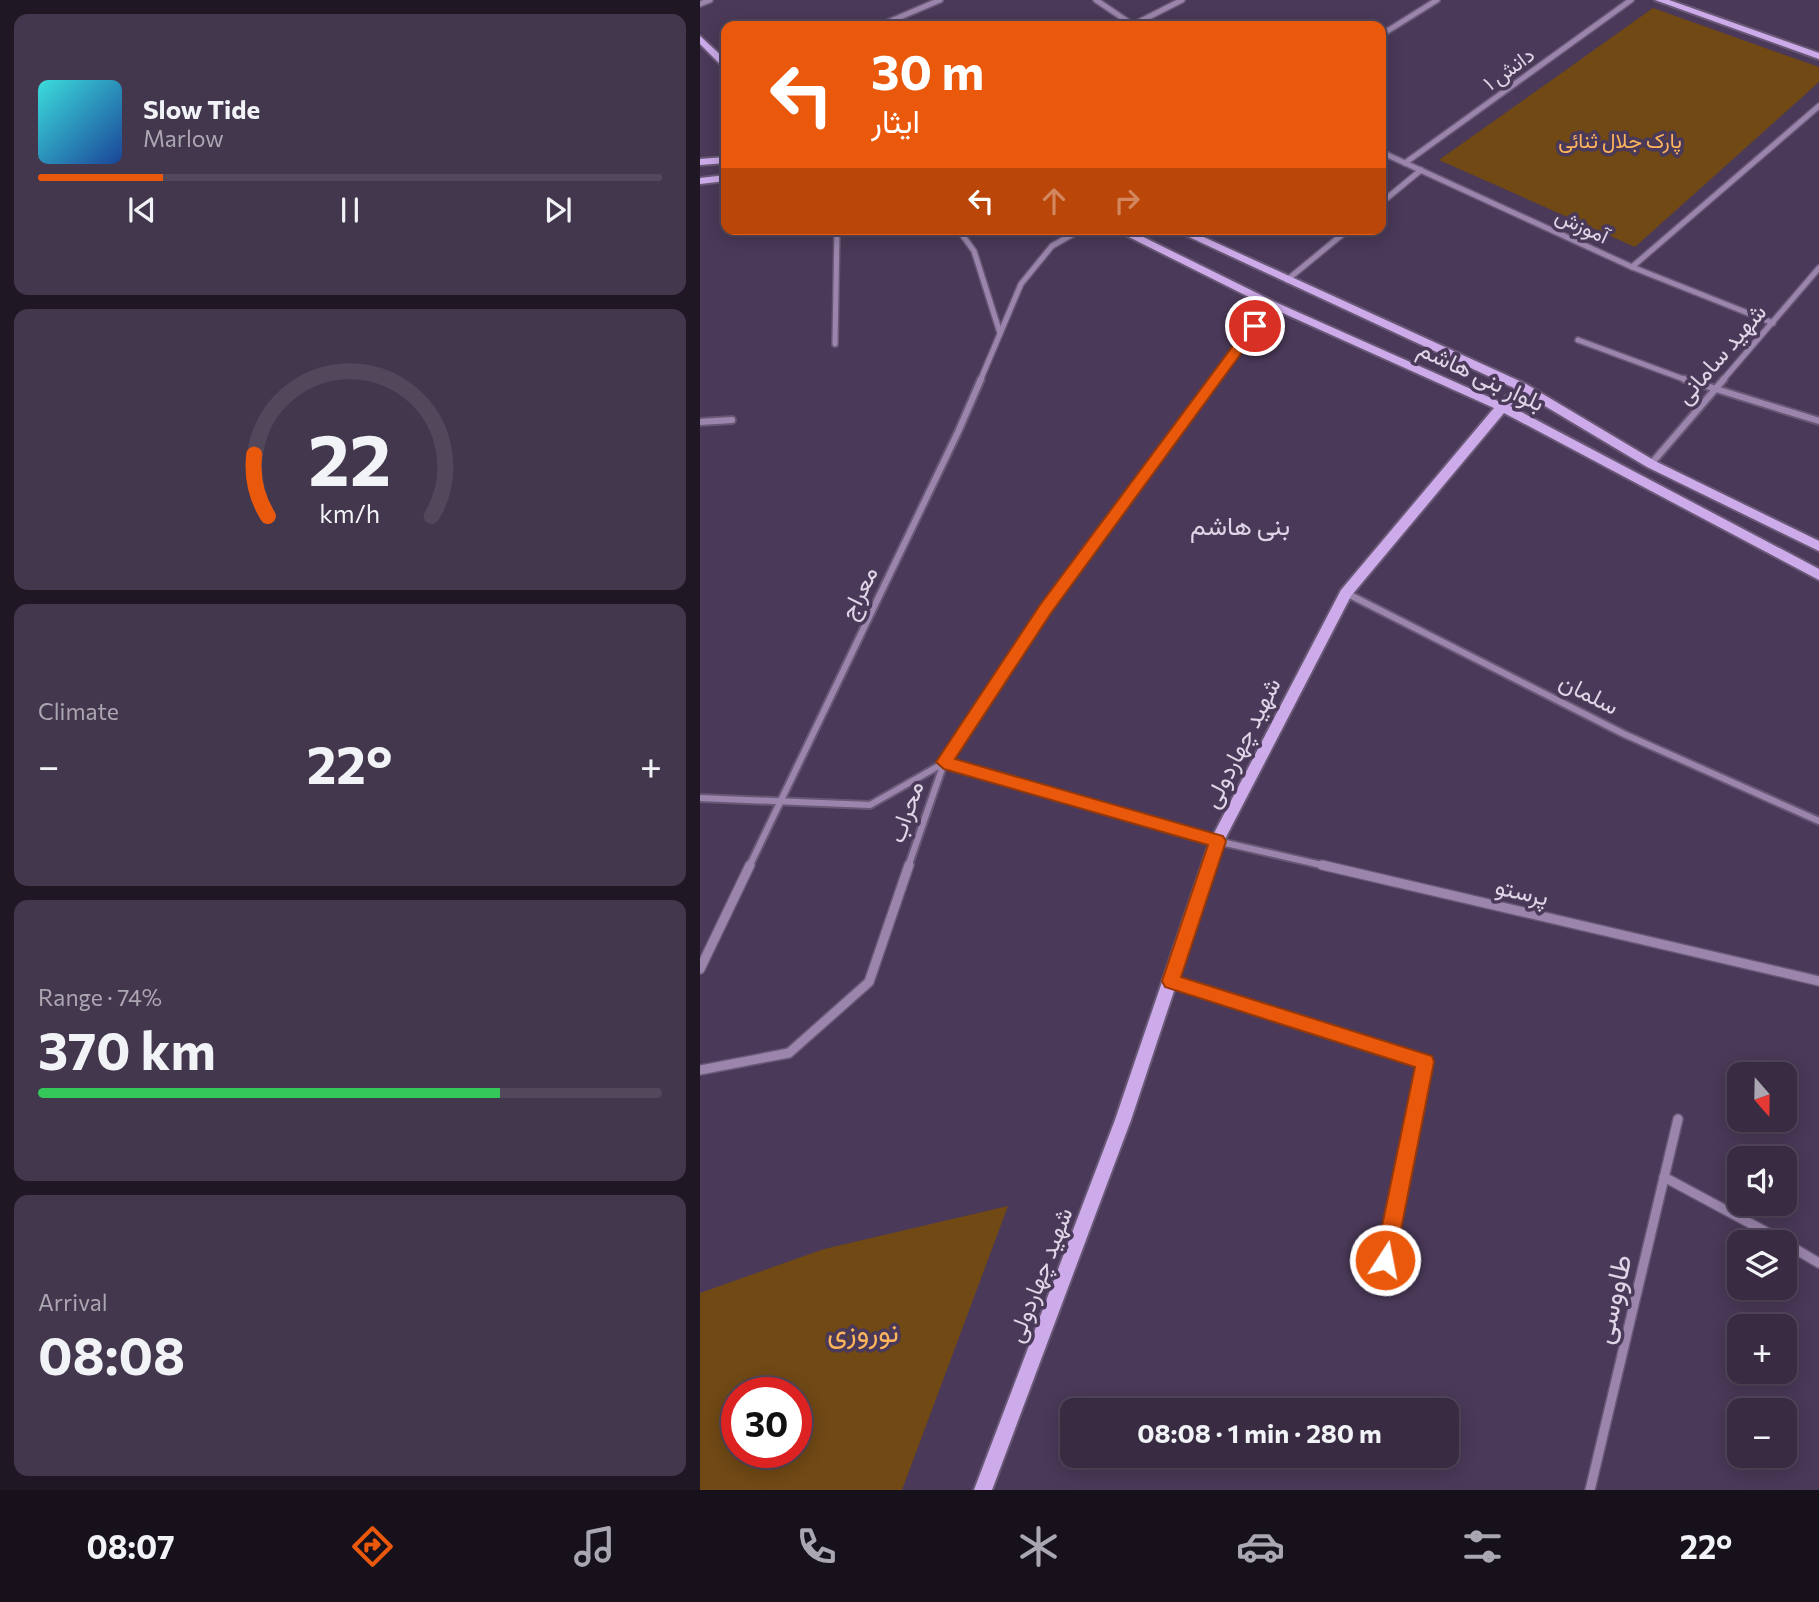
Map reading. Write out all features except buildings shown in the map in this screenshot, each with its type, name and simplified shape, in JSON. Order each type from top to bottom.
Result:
[{"type":"street","points":[[700,4],[710,0]]},
{"type":"street","points":[[891,21],[940,0]]},
{"type":"street","points":[[1096,0],[1127,21]]},
{"type":"street","points":[[1141,21],[1182,0]]},
{"type":"street","points":[[1386,32],[1437,0]]},
{"type":"street","name":"دانش ۱","points":[[1405,163],[1631,0]]},
{"type":"street","points":[[1660,0],[1819,56]]},
{"type":"street","points":[[700,39],[721,60]]},
{"type":"street","points":[[1632,267],[1819,106]]},
{"type":"street","name":"آموزش","points":[[1386,154],[1632,267],[1773,323]]},
{"type":"street","points":[[700,162],[721,160]]},
{"type":"street","points":[[1386,199],[1421,170]]},
{"type":"street","points":[[700,181],[721,179]]},
{"type":"street","points":[[835,344],[837,235]]},
{"type":"street","points":[[962,235],[974,251],[1000,333]]},
{"type":"street","name":"معراج","points":[[700,970],[958,432],[1021,284],[1052,246],[1071,235]]},
{"type":"street","name":"بلوار بنی هاشم","points":[[1130,235],[1271,304],[1502,407],[1819,575]]},
{"type":"street","name":"بلوار بنی هاشم","points":[[1195,235],[1522,387],[1651,464],[1819,546]]},
{"type":"street","points":[[1287,280],[1342,235]]},
{"type":"street","name":"شهید سامانی","points":[[1651,464],[1819,268]]},
{"type":"street","points":[[1810,280],[1819,282]]},
{"type":"street","name":"محراب","points":[[700,1070],[789,1053],[869,982],[944,762],[1046,609],[1271,304]]},
{"type":"street","points":[[1578,340],[1715,390],[1819,421]]},
{"type":"street","name":"شهید چهاردولی","points":[[983,1490],[1123,1120],[1217,841],[1346,593],[1502,407],[1522,387]]},
{"type":"street","points":[[700,422],[732,420]]},
{"type":"street","name":"سلمان","points":[[1346,593],[1624,734],[1819,821]]},
{"type":"street","points":[[700,799],[870,805],[944,762]]},
{"type":"street","name":"پرستو","points":[[944,762],[1217,841],[1819,981]]},
{"type":"street","points":[[1171,981],[1425,1062],[1380,1285]]},
{"type":"street","name":"طاووسی","points":[[1590,1490],[1678,1118]]},
{"type":"street","points":[[1664,1177],[1761,1230]]},
{"type":"street","points":[[1797,1250],[1819,1263]]},
{"type":"green space","name":"پارک جلال ثنائی","points":[[1653,8],[1819,67],[1819,82],[1635,247],[1439,160]]},
{"type":"green space","name":"نوروزی","points":[[1008,1206],[902,1490],[700,1490],[700,1293],[824,1249]]},
{"type":"district","name":"بنی هاشم","points":[[1240,526]]},
{"type":"route","points":[[1255,326],[1046,609],[944,762],[1217,841],[1171,981],[1425,1062],[1385,1260]]}]
